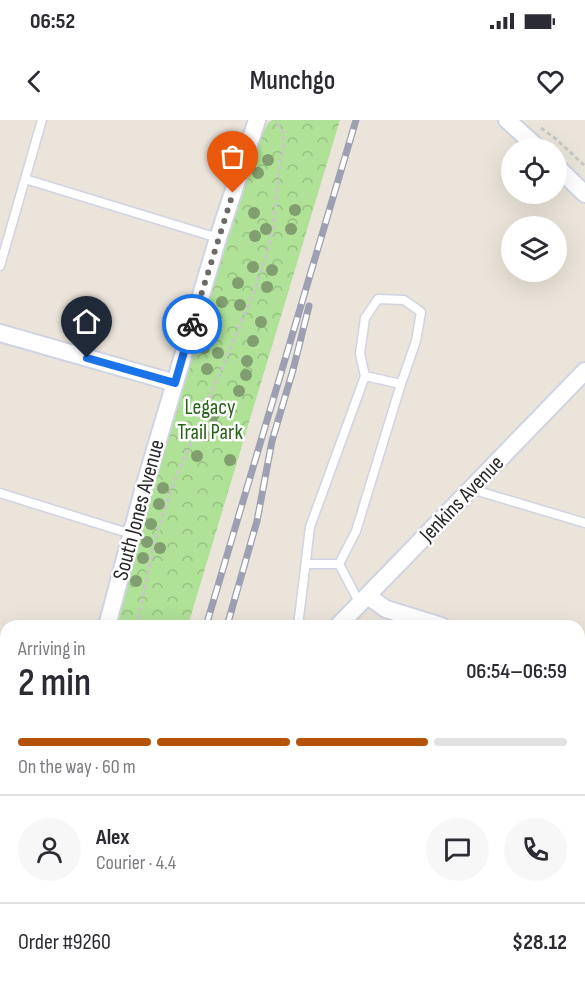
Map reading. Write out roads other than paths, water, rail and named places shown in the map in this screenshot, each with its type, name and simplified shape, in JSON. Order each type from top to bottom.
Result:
[{"type":"street","name":"South Jones Avenue","points":[[109,620],[144,487],[218,238],[257,120]]},
{"type":"street","points":[[507,120],[527,138]]},
{"type":"street","points":[[567,176],[580,187]]},
{"type":"street","points":[[0,333],[175,383]]},
{"type":"street","name":"Jenkins Avenue","points":[[344,620],[585,371]]},
{"type":"street","points":[[364,600],[422,620]]},
{"type":"lane","points":[[0,266],[42,120]]},
{"type":"lane","points":[[25,179],[218,238]]},
{"type":"lane","points":[[299,620],[310,527],[365,375],[360,354],[365,318],[378,299],[404,300],[421,312],[416,341],[356,531],[339,564]]},
{"type":"lane","points":[[365,375],[401,384]]},
{"type":"lane","points":[[471,489],[585,523]]},
{"type":"lane","points":[[0,493],[131,534]]},
{"type":"lane","points":[[306,564],[339,564]]},
{"type":"lane","points":[[339,564],[364,600]]},
{"type":"railway","points":[[208,620],[356,120]]},
{"type":"railway","points":[[229,620],[257,521],[272,441],[309,306]]},
{"type":"park label","name":"Legacy Trail Park","points":[[210,420]]}]
